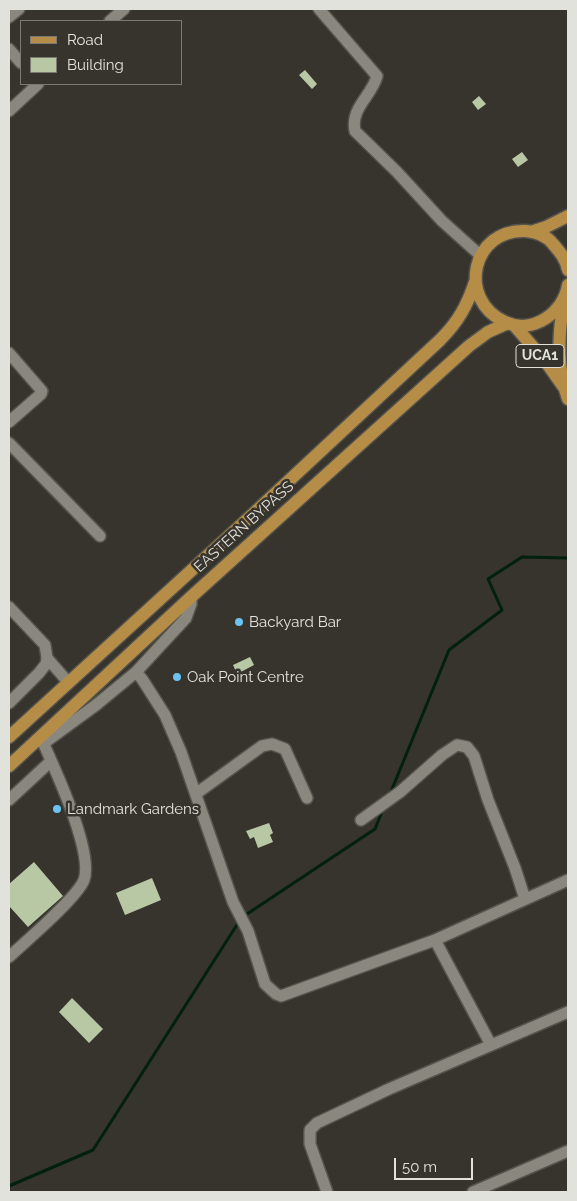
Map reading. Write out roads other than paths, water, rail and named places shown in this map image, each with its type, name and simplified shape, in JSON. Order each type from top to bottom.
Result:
[{"type":"main road","name":"EASTERN BYPASS","points":[[9,737],[258,510],[452,328],[468,304],[481,256],[491,243],[499,237],[520,231],[530,232],[546,227],[568,216]]},
{"type":"main road","points":[[530,232],[550,240],[564,256],[568,270]]},
{"type":"main road","points":[[475,282],[478,295],[485,307],[496,317],[511,324]]},
{"type":"main road","points":[[565,299],[568,285]]},
{"type":"main road","name":"EASTERN BYPASS","points":[[9,766],[42,740],[191,597],[469,346],[488,332],[511,324],[529,325],[544,320],[556,311],[565,299]]},
{"type":"main road","name":"UCA1","points":[[565,299],[561,322],[560,356],[566,394]]},
{"type":"main road","name":"UCA1","points":[[511,324],[546,362],[566,394]]},
{"type":"street","points":[[9,17],[19,9]]},
{"type":"street","points":[[320,9],[378,76],[355,116],[356,130],[442,221],[481,256]]},
{"type":"street","points":[[9,49],[20,62]]},
{"type":"street","points":[[9,111],[37,85]]},
{"type":"street","points":[[9,353],[42,391],[41,394],[9,422]]},
{"type":"street","points":[[9,443],[100,536]]},
{"type":"street","points":[[9,957],[64,905],[83,882],[86,873],[86,858],[69,803],[42,740],[96,705],[136,672],[186,618],[191,604],[191,597]]},
{"type":"street","points":[[9,607],[45,645],[47,658],[46,664],[39,673],[9,703]]},
{"type":"street","points":[[47,658],[68,682]]},
{"type":"street","points":[[136,672],[165,715],[182,752],[233,902],[248,931],[265,984],[276,994],[281,996],[435,940],[568,880]]},
{"type":"street","points":[[197,793],[262,746],[272,744],[285,750],[307,798]]},
{"type":"street","points":[[361,820],[400,792],[442,755],[457,745],[467,747],[474,756],[488,800],[525,899]]},
{"type":"street","points":[[9,800],[51,761]]},
{"type":"street","points":[[435,940],[491,1045]]},
{"type":"street","points":[[327,1192],[310,1144],[310,1130],[317,1123],[568,1012]]},
{"type":"street","points":[[476,1192],[568,1151]]},
{"type":"waterway","points":[[390,794],[449,650],[502,610],[488,579],[522,557],[568,558]]},
{"type":"waterway","points":[[244,916],[375,829],[383,809]]},
{"type":"waterway","points":[[9,1186],[93,1150],[240,920]]},
{"type":"place","name":"Backyard Bar","points":[[239,622]]},
{"type":"place","name":"Oak Point Centre","points":[[177,677]]},
{"type":"place","name":"Landmark Gardens","points":[[57,809]]}]
